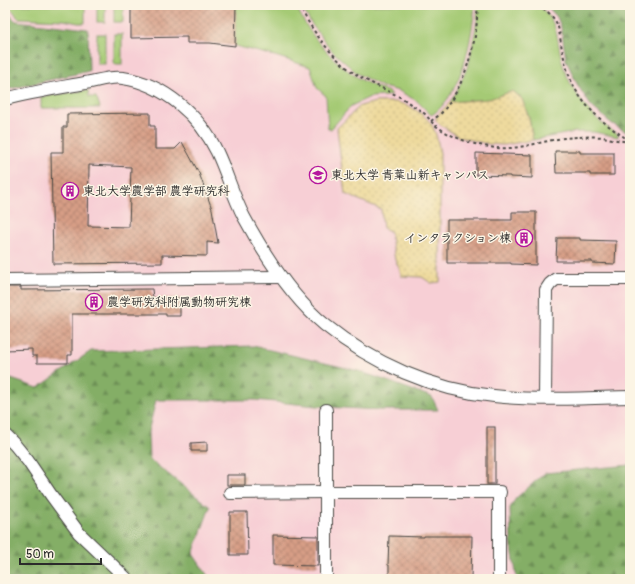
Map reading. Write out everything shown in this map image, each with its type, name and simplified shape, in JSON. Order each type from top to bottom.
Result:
[{"type":"street","points":[[5,99],[37,91],[109,79],[122,78],[144,82],[172,98],[189,113],[205,132],[216,150],[243,215],[258,243],[281,277],[305,307],[347,342],[383,362],[418,378],[455,390],[515,398],[630,397]]},
{"type":"street","points":[[5,280],[281,277]]},
{"type":"street","points":[[545,398],[546,290],[550,284],[556,279],[630,279]]},
{"type":"street","points":[[326,410],[326,579]]},
{"type":"street","points":[[5,435],[24,456],[79,533],[127,579]]},
{"type":"street","points":[[230,494],[326,492],[500,492],[499,579]]},
{"type":"path","points":[[299,5],[314,31],[346,67],[363,79],[390,91],[403,99],[425,115],[443,131],[464,140],[499,148],[526,146],[562,139],[583,137],[603,137],[630,141]]},
{"type":"path","points":[[431,121],[447,106],[459,87],[464,75],[475,34],[478,5]]},
{"type":"path","points":[[538,5],[549,14],[558,27],[567,71],[576,91],[592,112],[610,128],[630,141]]},
{"type":"shaded area","name":"東北大学 青葉山新キャンパス","points":[[5,5],[630,5],[630,579],[210,579],[193,554],[210,507],[149,459],[148,432],[156,400],[255,400],[378,410],[438,409],[432,398],[359,371],[253,346],[91,351],[38,388],[5,377]]},
{"type":"green space","points":[[7,5],[85,5],[85,23],[64,20],[18,18]]},
{"type":"green space","points":[[97,5],[105,5],[105,22],[97,22]]},
{"type":"green space","points":[[114,5],[123,5],[123,22],[114,22]]},
{"type":"green space","points":[[236,5],[296,5],[307,26],[321,46],[338,63],[357,77],[369,84],[391,93],[391,95],[370,97],[351,106],[331,129],[328,129],[326,96],[317,88],[310,67],[235,46]]},
{"type":"green space","points":[[300,5],[475,5],[472,31],[462,71],[450,95],[443,105],[431,115],[417,101],[399,91],[383,87],[358,74],[333,52],[313,26]]},
{"type":"green space","points":[[478,5],[537,5],[545,11],[554,26],[564,68],[573,88],[585,106],[600,122],[618,134],[618,137],[594,132],[575,132],[533,140],[529,118],[522,99],[513,91],[491,99],[450,102],[457,91],[469,63],[477,21]]},
{"type":"green space","points":[[546,5],[630,5],[630,134],[611,123],[591,106],[577,84],[566,60],[561,27],[557,17]]},
{"type":"green space","points":[[5,10],[16,21],[88,29],[89,71],[5,90]]},
{"type":"green space","points":[[97,34],[105,34],[105,64],[97,64]]},
{"type":"green space","points":[[114,34],[122,34],[122,64],[114,64]]},
{"type":"green space","points":[[88,90],[89,97],[96,97],[100,108],[41,108],[41,97]]},
{"type":"green space","points":[[253,346],[359,371],[432,397],[438,410],[378,410],[255,400],[156,400],[148,432],[149,459],[210,507],[193,554],[210,579],[5,579],[5,377],[38,388],[91,351]]},
{"type":"green space","points":[[630,465],[630,579],[517,579],[511,542],[510,508],[516,498],[545,473]]},
{"type":"sand","points":[[513,91],[522,99],[529,118],[533,140],[504,145],[488,144],[459,137],[436,121],[436,117],[450,102],[489,99]]},
{"type":"sand","points":[[376,102],[395,102],[417,110],[430,122],[436,133],[440,153],[440,282],[431,283],[422,277],[401,276],[395,260],[390,231],[383,228],[381,209],[345,194],[337,128],[360,106]]},
{"type":"building","points":[[131,5],[236,5],[235,46],[210,43],[187,43],[187,37],[131,38]]},
{"type":"building","name":"東北大学農学部 農学研究科","points":[[150,113],[150,126],[155,126],[155,149],[175,149],[182,142],[199,173],[212,209],[218,243],[207,242],[207,256],[162,255],[162,263],[53,264],[51,152],[63,152],[63,127],[67,127],[67,114]],"holes":[[[89,165],[131,167],[129,227],[88,226]]]},
{"type":"building","points":[[555,151],[614,153],[614,175],[556,173]]},
{"type":"building","points":[[476,153],[532,155],[532,178],[476,175]]},
{"type":"building","points":[[512,212],[536,212],[536,265],[511,263],[447,263],[447,220],[512,220]]},
{"type":"building","points":[[557,238],[616,241],[615,264],[592,263],[592,261],[556,261]]},
{"type":"building","points":[[5,287],[21,287],[21,290],[152,289],[153,298],[180,298],[180,316],[166,316],[166,314],[72,314],[72,355],[68,355],[68,363],[37,363],[37,356],[32,356],[32,349],[5,350]]},
{"type":"building","points":[[487,427],[495,427],[495,484],[487,484]]},
{"type":"building","points":[[207,442],[207,451],[191,451],[191,443]]},
{"type":"building","points":[[227,475],[245,475],[245,485],[227,485]]},
{"type":"building","points":[[230,512],[247,512],[248,555],[230,555]]},
{"type":"building","points":[[273,535],[318,536],[318,566],[273,565]]},
{"type":"building","points":[[389,536],[472,536],[471,579],[389,579]]},
{"type":"place","name":"東北大学 青葉山新キャンパス","points":[[318,175]]},
{"type":"place","name":"東北大学農学部 農学研究科","points":[[70,191]]},
{"type":"place","name":"インタラクション棟","points":[[524,238]]},
{"type":"place","name":"農学研究科附属動物研究棟","points":[[94,302]]}]
